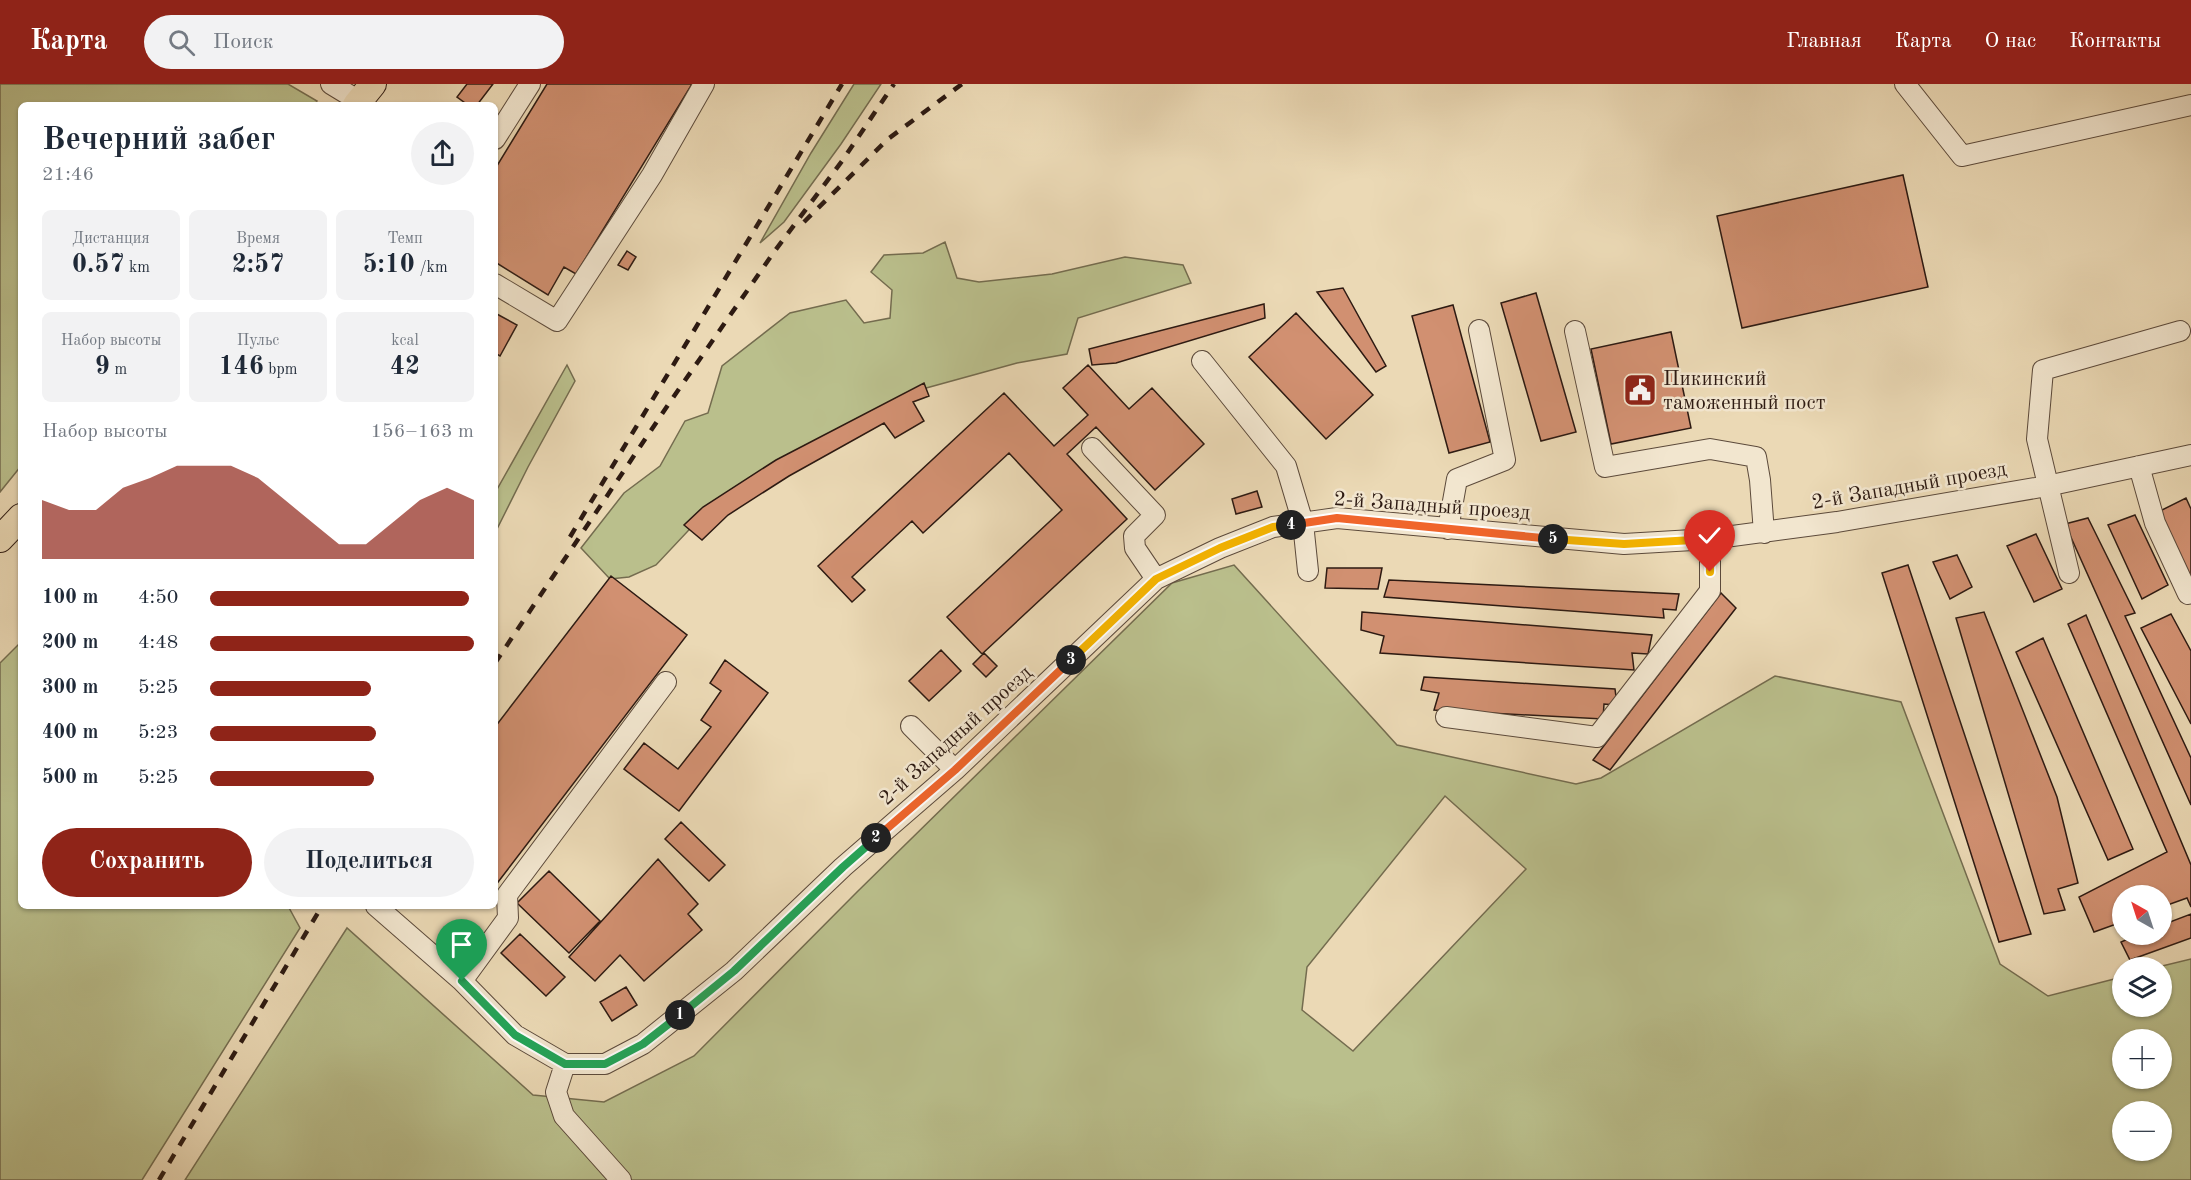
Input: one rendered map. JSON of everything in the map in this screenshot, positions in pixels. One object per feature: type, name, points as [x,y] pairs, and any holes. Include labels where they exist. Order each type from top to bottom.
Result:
[{"type":"main road","points":[[0,539],[18,520]]},
{"type":"street","points":[[331,84],[363,97]]},
{"type":"street","points":[[498,134],[530,84]]},
{"type":"street","points":[[498,286],[557,321],[652,175],[705,84]]},
{"type":"street","points":[[1905,84],[1962,156],[2191,105]]},
{"type":"street","points":[[1448,529],[1457,479],[1505,460],[1479,330]]},
{"type":"street","points":[[1575,331],[1605,467],[1710,449],[1756,458],[1764,533]]},
{"type":"street","points":[[2069,573],[2037,439],[2043,370],[2180,331]]},
{"type":"street","points":[[1202,361],[1286,466],[1303,523],[1308,571]]},
{"type":"street","points":[[1092,448],[1155,515],[1134,536],[1135,548],[1156,579]]},
{"type":"street","name":"2-й Западный проезд","points":[[565,1064],[605,1064],[643,1044],[734,971],[843,867],[955,770],[1156,579],[1220,548],[1273,527],[1337,518],[1624,544],[1710,539],[1764,533],[2047,486],[2191,454]]},
{"type":"street","points":[[2139,466],[2155,523],[2188,594],[2191,593]]},
{"type":"street","points":[[1446,717],[1597,737],[1710,591],[1710,539]]},
{"type":"street","points":[[462,981],[508,918],[507,895],[666,682]]},
{"type":"street","points":[[911,726],[955,770]]},
{"type":"street","points":[[379,909],[462,981],[515,1035],[565,1064],[556,1092],[564,1116],[621,1180]]},
{"type":"green space","points":[[0,84],[288,84],[317,101],[18,102],[18,470],[0,492]]},
{"type":"green space","points":[[854,84],[881,84],[784,222],[760,243],[811,153]]},
{"type":"green space","points":[[945,242],[957,278],[979,282],[1052,274],[1125,257],[1183,265],[1191,283],[1078,318],[1067,354],[1017,363],[919,390],[702,516],[656,565],[629,577],[610,579],[581,548],[624,493],[660,466],[685,421],[708,413],[722,366],[790,313],[846,300],[864,323],[890,318],[892,290],[871,272],[884,255],[923,253]]},
{"type":"green space","points":[[567,365],[575,381],[498,527],[498,488]]},
{"type":"green space","points":[[1234,565],[1397,745],[1576,784],[1601,778],[1775,676],[1901,702],[2000,964],[2048,996],[2112,980],[2112,1017],[2172,1017],[2172,964],[2191,959],[2191,1180],[185,1180],[347,928],[533,1095],[604,1102],[694,1056],[857,892],[1172,583]],"holes":[[[1445,796],[1526,869],[1353,1051],[1302,1010],[1307,967]]]},
{"type":"green space","points":[[18,645],[18,909],[290,909],[300,928],[142,1180],[0,1180],[0,663]]},
{"type":"building","points":[[467,84],[493,84],[479,102],[464,102],[457,97]]},
{"type":"building","points":[[547,84],[692,84],[576,274],[564,267],[548,295],[498,264],[498,164]]},
{"type":"building","points":[[1903,175],[1928,287],[1742,328],[1717,216]]},
{"type":"building","points":[[627,251],[636,257],[628,270],[618,265]]},
{"type":"building","points":[[1343,288],[1386,366],[1376,372],[1317,292]]},
{"type":"building","points":[[1536,293],[1576,432],[1541,441],[1501,303]]},
{"type":"building","points":[[1264,304],[1265,318],[1116,363],[1092,365],[1089,349]]},
{"type":"building","points":[[1453,305],[1490,442],[1449,453],[1412,316]]},
{"type":"building","points":[[1296,313],[1373,395],[1326,439],[1249,357]]},
{"type":"building","points":[[498,315],[517,325],[500,356],[498,355]]},
{"type":"building","points":[[1671,332],[1691,428],[1611,444],[1591,349]]},
{"type":"building","points":[[1088,365],[1129,409],[1152,388],[1204,444],[1155,490],[1096,427],[1067,454],[1127,519],[982,654],[947,617],[1062,510],[1009,453],[923,533],[912,521],[852,577],[865,590],[852,602],[818,566],[1004,393],[1054,446],[1088,415],[1063,388]]},
{"type":"building","points":[[924,383],[929,396],[913,402],[924,421],[895,438],[884,423],[789,476],[728,515],[702,540],[684,525],[703,507],[776,460]]},
{"type":"building","points":[[1257,491],[1262,507],[1236,514],[1232,499]]},
{"type":"building","points":[[2186,498],[2191,509],[2191,578],[2160,511]]},
{"type":"building","points":[[2135,515],[2168,585],[2142,599],[2108,525]]},
{"type":"building","points":[[2088,518],[2135,613],[2125,616],[2191,758],[2191,805],[2065,524]]},
{"type":"building","points":[[2036,534],[2062,589],[2034,602],[2007,546]]},
{"type":"building","points":[[1957,555],[1972,587],[1950,599],[1933,562]]},
{"type":"building","points":[[1908,565],[2031,934],[1999,942],[1882,573]]},
{"type":"building","points":[[1327,568],[1382,568],[1378,589],[1325,588]]},
{"type":"building","points":[[611,576],[687,635],[498,882],[498,723]]},
{"type":"building","points":[[1389,580],[1679,594],[1676,610],[1663,609],[1664,618],[1384,597]]},
{"type":"building","points":[[1721,593],[1736,608],[1610,770],[1593,760]]},
{"type":"building","points":[[1362,612],[1652,635],[1648,654],[1632,653],[1634,670],[1380,653],[1384,636],[1361,630]]},
{"type":"building","points":[[1984,612],[2057,797],[2078,883],[2058,889],[2065,910],[2044,914],[1956,618]]},
{"type":"building","points":[[2171,614],[2191,651],[2191,724],[2141,628]]},
{"type":"building","points":[[2086,615],[2191,865],[2191,907],[2187,898],[2172,903],[2172,885],[2112,885],[2112,926],[2094,932],[2079,897],[2167,852],[2068,624]]},
{"type":"building","points":[[2043,638],[2133,849],[2108,860],[2016,652]]},
{"type":"building","points":[[941,650],[961,671],[929,701],[909,681]]},
{"type":"building","points":[[984,653],[997,666],[986,677],[973,664]]},
{"type":"building","points":[[725,660],[768,693],[679,811],[624,769],[644,743],[678,769],[711,727],[701,720],[721,691],[710,683]]},
{"type":"building","points":[[1424,677],[1615,689],[1617,705],[1604,704],[1603,719],[1434,710],[1439,693],[1421,690]]},
{"type":"building","points":[[681,822],[725,865],[709,881],[665,839]]},
{"type":"building","points":[[658,859],[698,904],[688,914],[702,930],[644,981],[620,955],[595,981],[569,957]]},
{"type":"building","points":[[549,871],[600,921],[569,953],[517,903]]},
{"type":"building","points":[[2191,914],[2191,938],[2172,945],[2172,921]]},
{"type":"building","points":[[520,934],[565,977],[546,996],[501,953]]},
{"type":"building","points":[[2122,945],[2172,945],[2138,957],[2128,957]]},
{"type":"building","points":[[626,987],[637,1005],[612,1021],[600,1002]]},
{"type":"railway","points":[[570,537],[842,84]]},
{"type":"railway","points":[[498,659],[670,402],[774,252],[842,161],[894,84]]},
{"type":"railway","points":[[804,222],[888,139],[962,84]]},
{"type":"railway","points":[[159,1180],[320,909]]},
{"type":"place","name":"Пикинский таможенный пост","points":[[1640,390]]},
{"type":"route","points":[[462,981],[515,1035],[565,1064],[605,1064],[643,1044],[734,971],[843,867],[955,770],[1156,579],[1220,548],[1273,527],[1337,518],[1624,544],[1710,539],[1710,572]]}]
